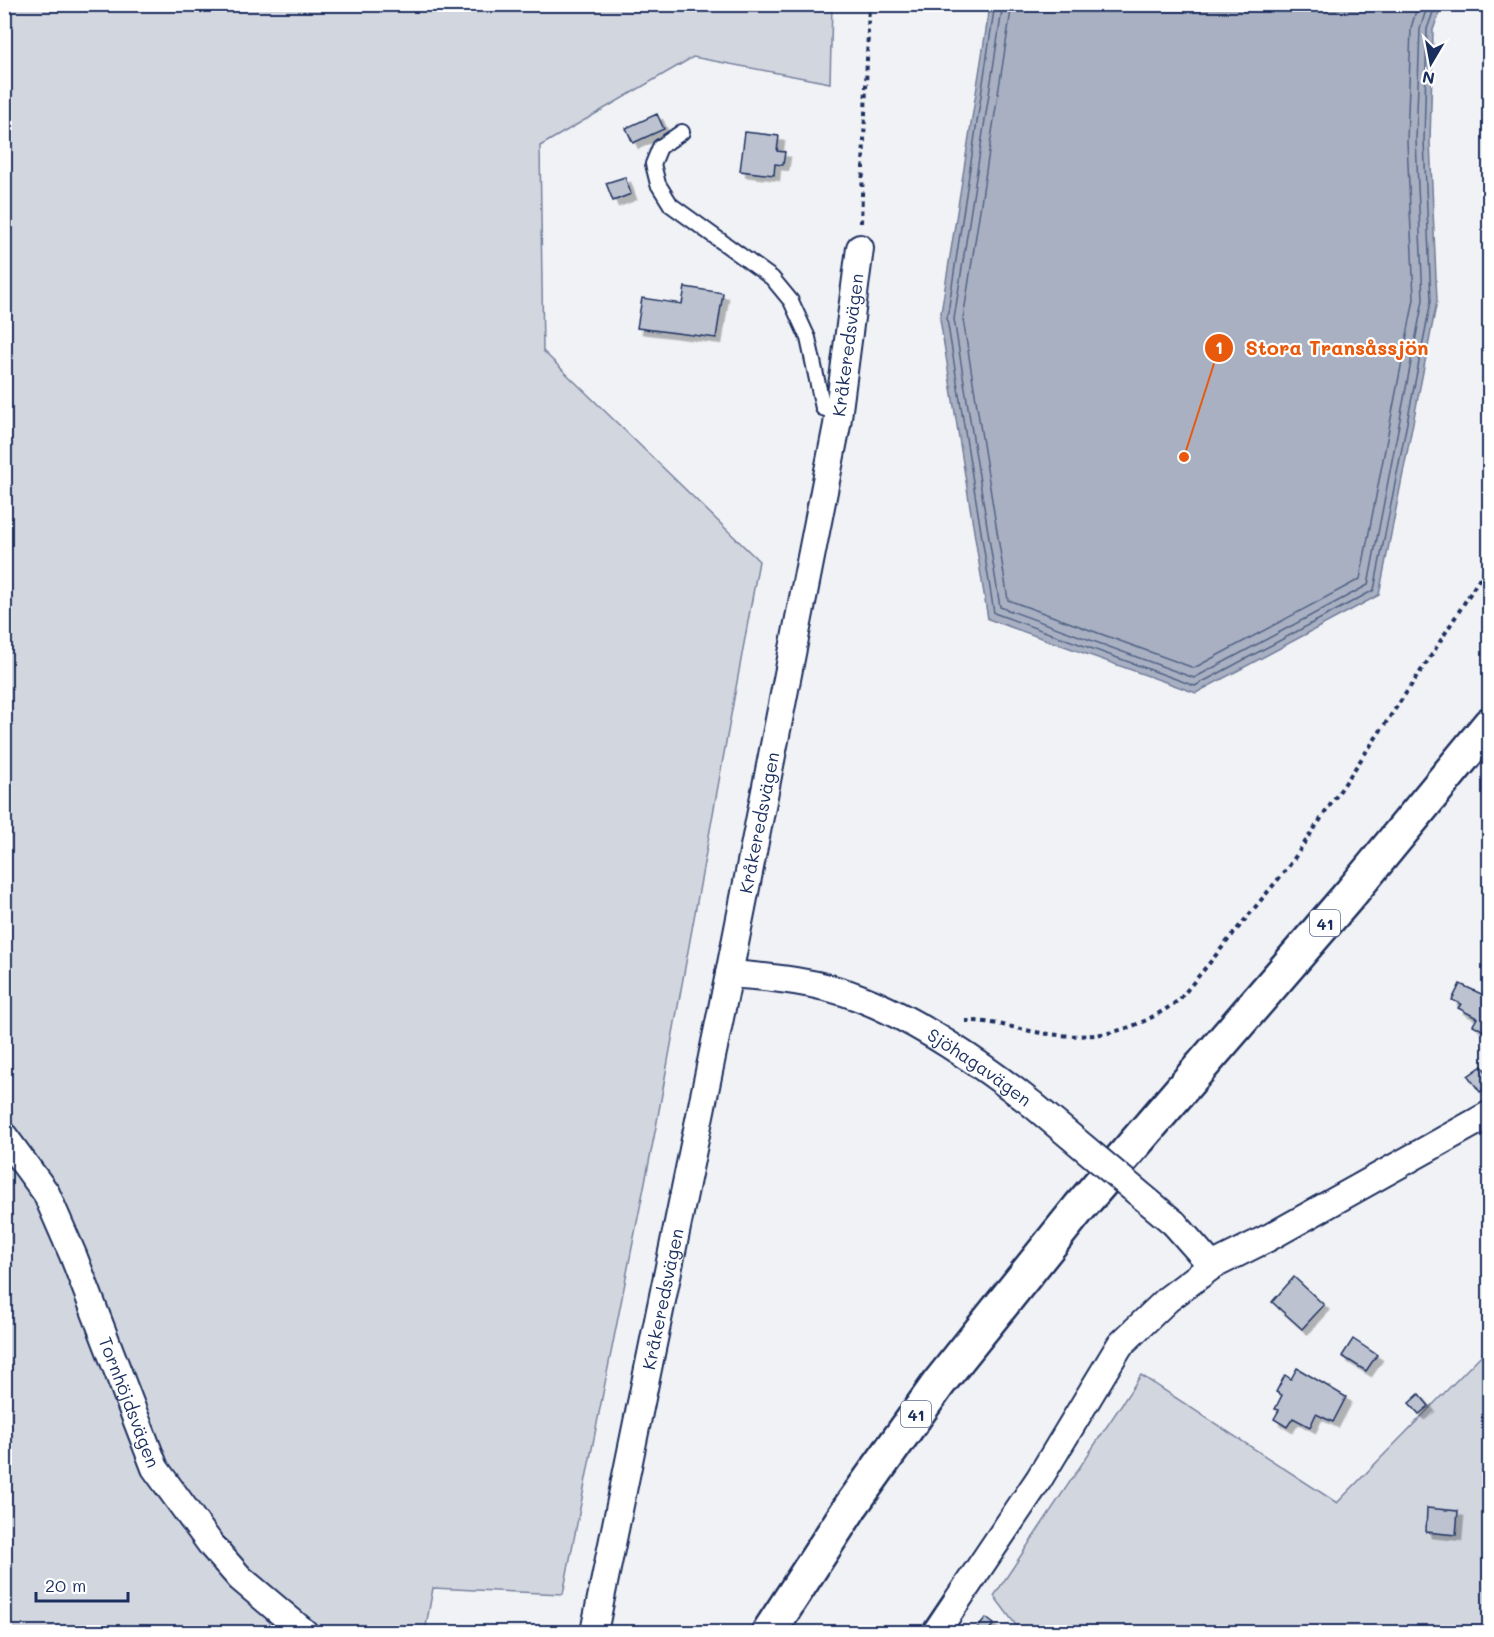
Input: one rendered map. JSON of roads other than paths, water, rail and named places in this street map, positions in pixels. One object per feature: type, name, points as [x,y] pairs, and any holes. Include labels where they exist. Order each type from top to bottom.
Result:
[{"type":"main road","name":"41","points":[[769,1632],[851,1506],[939,1383],[1079,1208],[1343,901],[1490,724]]},
{"type":"street","name":"Kråkeredsvägen","points":[[594,1632],[729,974],[838,413],[860,248]]},
{"type":"street","name":"Sjöhagavägen","points":[[729,974],[777,978],[859,997],[938,1040],[1000,1079],[1032,1104],[1174,1223],[1212,1266]]},
{"type":"street","points":[[936,1632],[1039,1479],[1120,1345],[1168,1299],[1212,1266],[1270,1237],[1490,1114]]},
{"type":"street","name":"Tornhöjdsvägen","points":[[4,1136],[46,1193],[73,1255],[155,1468],[212,1546],[240,1578],[304,1632]]},
{"type":"lane","points":[[682,132],[660,147],[653,164],[658,184],[671,206],[772,278],[792,301],[808,338],[823,408],[838,413]]},
{"type":"water","points":[[990,5],[1442,5],[1433,30],[1430,141],[1437,301],[1379,595],[1196,693],[988,619],[940,319]]},
{"type":"place","name":"Stora Transåssjön","points":[[1184,457]]}]
